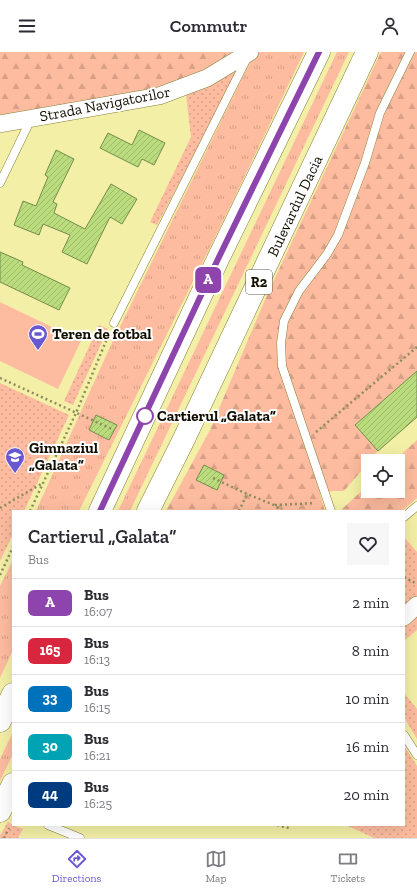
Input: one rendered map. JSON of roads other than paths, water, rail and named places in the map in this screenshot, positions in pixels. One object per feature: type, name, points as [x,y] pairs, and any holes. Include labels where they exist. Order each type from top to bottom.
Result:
[{"type":"main road","points":[[100,510],[218,259],[319,52]]},
{"type":"main road","name":"Bulevardul Dacia","points":[[148,510],[183,441],[367,52]]},
{"type":"main road","points":[[0,721],[12,696]]},
{"type":"main road","points":[[3,809],[12,786]]},
{"type":"street","name":"Strada Navigatorilor","points":[[0,124],[159,96],[207,78],[250,53]]},
{"type":"street","points":[[405,616],[417,606]]},
{"type":"lane","points":[[329,507],[282,366],[281,343],[284,321],[299,291],[327,254],[338,234],[365,163],[380,113],[410,52]]},
{"type":"lane","points":[[114,323],[250,53]]},
{"type":"lane","points":[[0,184],[31,119]]},
{"type":"lane","points":[[405,516],[417,506]]},
{"type":"lane","points":[[405,737],[417,755]]},
{"type":"lane","points":[[50,826],[80,838]]},
{"type":"place","name":"Teren de fotbal","points":[[38,351]]},
{"type":"place","name":"Cartierul „Galata“","points":[[145,416]]},
{"type":"place","name":"Gimnaziul „Galata“","points":[[15,474]]}]
